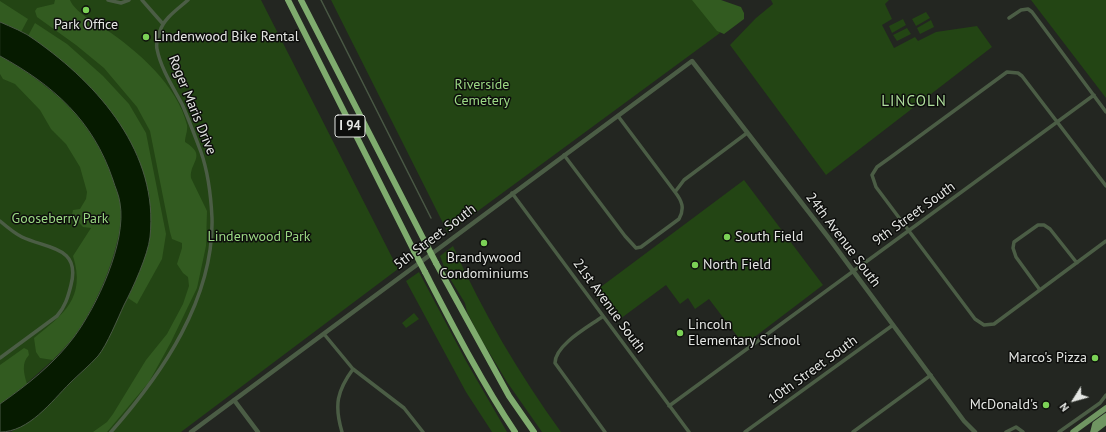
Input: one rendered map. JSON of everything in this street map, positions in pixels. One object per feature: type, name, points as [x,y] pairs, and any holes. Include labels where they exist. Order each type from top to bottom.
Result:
[{"type":"highway","name":"I 94","points":[[288,0],[468,355],[498,407],[515,432]]},
{"type":"highway","name":"I 94","points":[[301,0],[436,263],[506,390],[534,432]]},
{"type":"main road","points":[[1073,432],[1106,408]]},
{"type":"main road","points":[[1093,432],[1095,424],[1106,416]]},
{"type":"main road","points":[[1093,432],[1106,422]]},
{"type":"street","points":[[108,0],[121,3],[129,0]]},
{"type":"street","points":[[142,0],[163,24],[188,0]]},
{"type":"street","points":[[1009,18],[1021,10],[1028,9],[1032,12],[1106,112]]},
{"type":"street","name":"Roger Maris Drive","points":[[111,432],[156,377],[185,325],[203,281],[210,246],[212,218],[202,154],[163,66],[157,48],[159,35],[163,24]]},
{"type":"street","name":"5th Street South","points":[[191,432],[692,61]]},
{"type":"street","name":"24th Avenue South","points":[[692,61],[854,272],[964,421],[975,432]]},
{"type":"street","points":[[1106,186],[1022,76],[1012,72],[1006,72],[891,156],[874,170],[872,175],[872,180],[909,231],[975,318],[984,325],[994,324],[1106,241]]},
{"type":"street","name":"9th Street South","points":[[669,406],[1094,96]]},
{"type":"street","points":[[564,155],[635,247],[641,247],[679,219],[683,213],[683,206],[675,192],[618,116]]},
{"type":"street","points":[[675,192],[684,180],[746,133]]},
{"type":"street","name":"21st Avenue South","points":[[512,193],[602,317],[689,432]]},
{"type":"street","points":[[0,221],[22,237],[60,250],[71,263],[73,271],[68,297],[57,316],[0,358]]},
{"type":"street","points":[[1040,290],[1016,257],[1012,248],[1014,242],[1038,225],[1044,225],[1050,229],[1077,262]]},
{"type":"street","points":[[602,317],[561,348],[555,356],[555,363],[606,432]]},
{"type":"street","name":"10th Street South","points":[[745,432],[892,325]]},
{"type":"street","points":[[324,334],[353,369],[404,408],[423,432]]},
{"type":"street","points":[[342,432],[338,418],[339,394],[342,384],[353,369]]},
{"type":"street","points":[[853,432],[930,375]]},
{"type":"street","points":[[1059,432],[1100,402],[1106,395]]},
{"type":"street","points":[[234,400],[258,432]]},
{"type":"street","points":[[1006,432],[1016,427],[1023,432]]},
{"type":"green space","name":"Lindenwood Park","points":[[0,0],[261,0],[398,269],[181,432],[11,432],[37,416],[99,355],[135,283],[34,39],[0,22]]},
{"type":"green space","points":[[55,0],[70,0],[80,12],[130,47],[143,58],[166,83],[175,96],[187,125],[185,142],[192,147],[196,155],[191,172],[191,178],[207,211],[206,246],[197,288],[171,342],[149,382],[107,432],[93,432],[107,422],[146,360],[167,334],[183,304],[189,286],[188,277],[183,273],[177,264],[182,243],[172,239],[170,232],[150,131],[137,107],[104,68],[76,45],[37,17],[35,11],[37,8],[54,4]]},
{"type":"green space","name":"Riverside Cemetery","points":[[331,0],[700,0],[720,33],[448,233]]},
{"type":"green space","points":[[692,0],[721,0],[741,7],[744,13],[744,19],[724,34],[717,31]]},
{"type":"green space","points":[[771,0],[889,0],[885,4],[892,19],[882,25],[894,48],[915,37],[918,41],[936,32],[977,26],[992,47],[826,175],[730,45],[756,18],[773,4]]},
{"type":"green space","points":[[1031,0],[1106,0],[1106,98]]},
{"type":"green space","points":[[0,1],[28,19],[21,32],[0,22]]},
{"type":"green space","points":[[926,12],[930,18],[916,26],[912,19]]},
{"type":"green space","points":[[903,19],[906,25],[892,33],[889,26]]},
{"type":"green space","points":[[931,20],[934,27],[920,34],[917,28]]},
{"type":"green space","points":[[35,23],[67,44],[103,76],[129,104],[146,133],[166,234],[162,259],[137,304],[128,298],[135,283],[150,238],[150,197],[137,154],[28,36]]},
{"type":"green space","points":[[907,28],[911,34],[897,41],[893,35]]},
{"type":"green space","name":"Gooseberry Park","points":[[0,56],[120,203],[53,360],[17,392],[0,404]]},
{"type":"green space","points":[[0,56],[37,80],[69,107],[94,140],[105,159],[120,203],[121,218],[114,255],[100,292],[82,325],[73,338],[53,360],[40,358],[36,352],[34,338],[63,313],[70,304],[74,294],[77,283],[73,256],[91,228],[83,227],[72,215],[73,210],[80,209],[86,199],[87,192],[80,167],[66,144],[51,129],[40,110],[15,84],[3,79],[0,74]]},
{"type":"green space","points":[[744,180],[823,285],[744,345],[709,299],[695,309],[688,298],[680,304],[666,285],[616,322],[594,292]]},
{"type":"green space","points":[[453,246],[476,294],[502,342],[530,388],[561,432],[542,432],[507,382],[481,339],[467,312],[465,303],[446,272],[440,256]]},
{"type":"green space","points":[[419,272],[466,361],[507,432],[492,432],[466,392],[406,281]]},
{"type":"green space","points":[[414,313],[419,319],[406,328],[402,323]]},
{"type":"green space","points":[[24,348],[28,350],[29,355],[26,358],[24,365],[24,373],[27,384],[0,404],[0,365]]},
{"type":"shaded area","points":[[0,22],[27,35],[59,58],[102,100],[120,124],[134,150],[145,177],[150,206],[150,237],[140,271],[132,290],[109,338],[95,360],[30,422],[11,431],[0,432],[0,404],[30,382],[49,365],[66,347],[83,324],[101,291],[115,254],[121,219],[118,194],[105,159],[94,139],[69,106],[54,92],[19,67],[0,56]]},
{"type":"waterway","points":[[321,0],[431,218]]},
{"type":"place","name":"Park Office","points":[[86,10]]},
{"type":"place","name":"Lindenwood Bike Rental","points":[[146,37]]},
{"type":"place","name":"South Field","points":[[727,237]]},
{"type":"place","name":"Brandywood Condominiums","points":[[484,243]]},
{"type":"place","name":"North Field","points":[[695,265]]},
{"type":"place","name":"Lincoln Elementary School","points":[[680,333]]},
{"type":"place","name":"Marco's Pizza","points":[[1095,358]]},
{"type":"place","name":"McDonald's","points":[[1046,405]]},
{"type":"district","name":"LINCOLN","points":[[914,102]]}]
